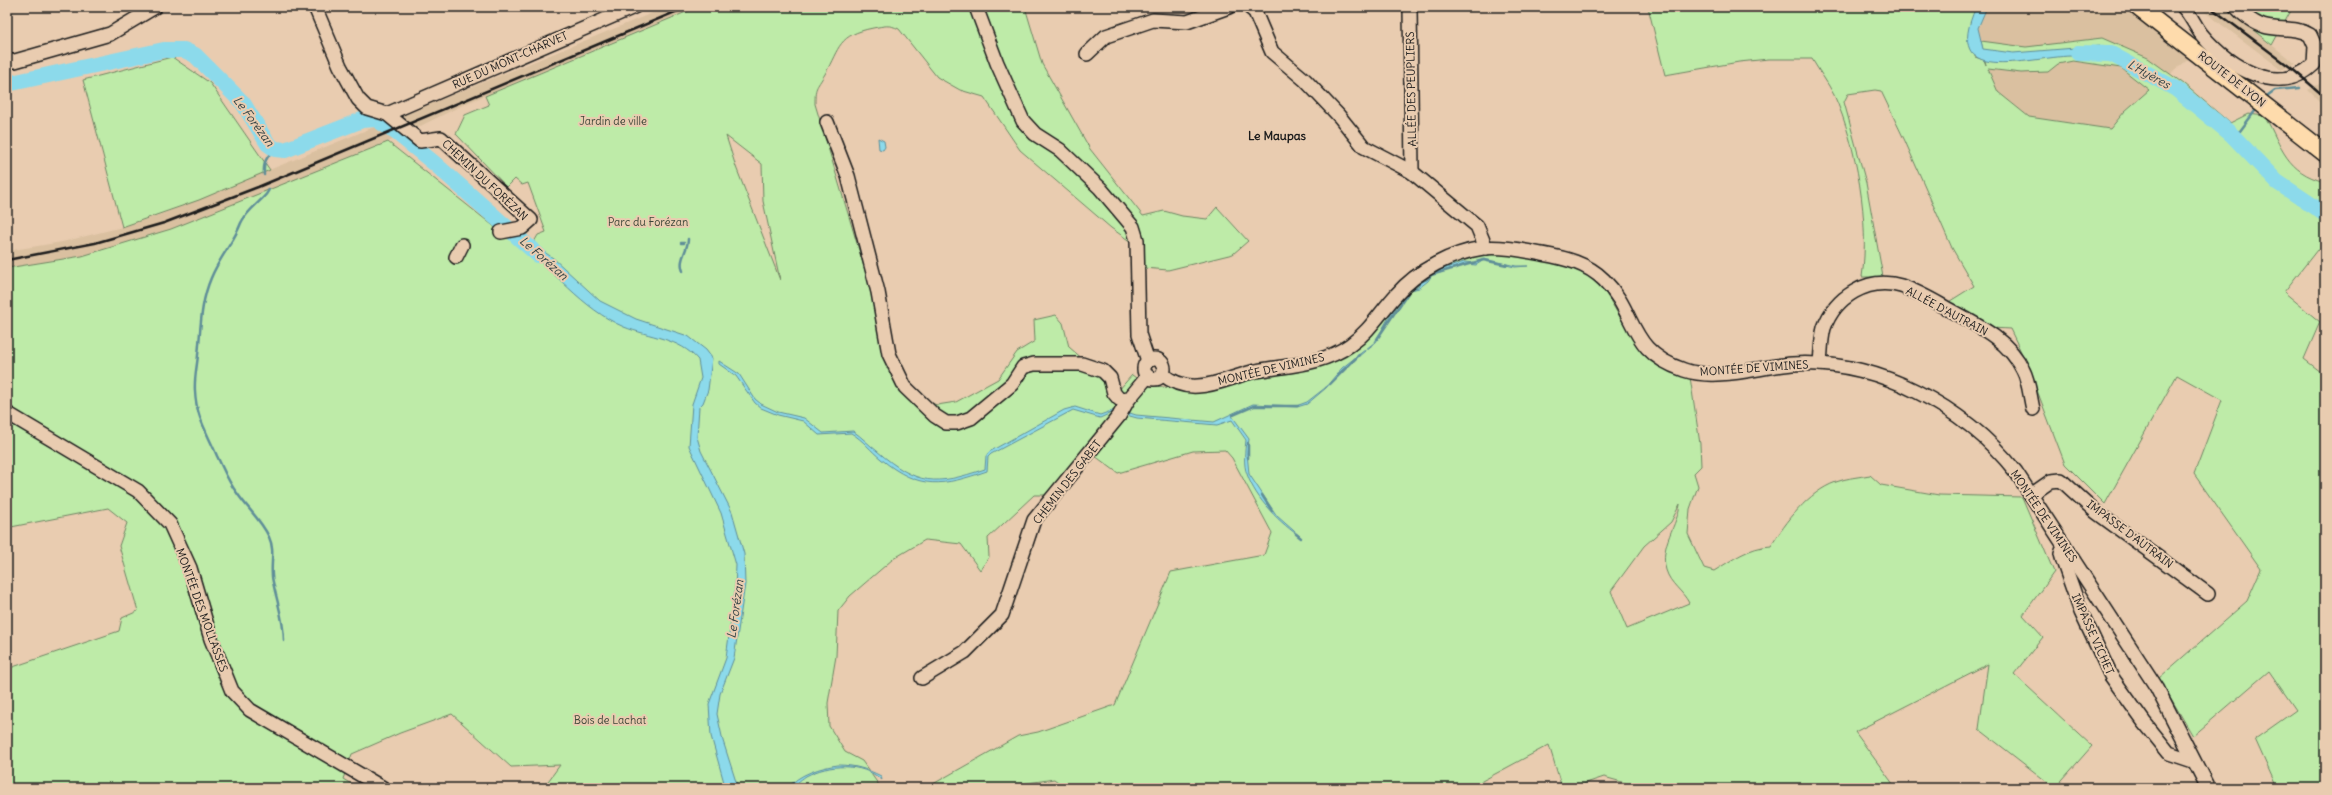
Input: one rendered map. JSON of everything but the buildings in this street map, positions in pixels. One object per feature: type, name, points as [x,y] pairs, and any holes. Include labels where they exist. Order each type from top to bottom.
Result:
[{"type":"main road","name":"ROUTE DE LYON","points":[[2148,10],[2325,153]]},
{"type":"street","points":[[7,61],[15,61],[110,34],[155,7]]},
{"type":"street","name":"CHEMIN DU FORÉZAN","points":[[315,7],[340,66],[358,99],[367,108],[387,114],[420,141],[441,138],[531,220],[522,228],[501,232]]},
{"type":"street","name":"RUE DU MONT-CHARVET","points":[[387,114],[634,7]]},
{"type":"street","points":[[976,7],[997,63],[1023,121],[1035,134],[1060,150],[1100,188],[1133,227],[1137,240],[1136,275],[1139,334],[1148,361],[1144,369],[1148,376],[1156,378],[1162,374],[1164,367],[1160,361],[1155,359],[1148,361]]},
{"type":"street","points":[[1087,54],[1106,36],[1153,20],[1187,22],[1229,7]]},
{"type":"street","points":[[1249,7],[1255,12],[1272,52],[1305,80],[1339,116],[1364,147],[1412,172],[1477,226],[1486,248]]},
{"type":"street","name":"ALLÉE DES PEUPLIERS","points":[[1410,7],[1412,172]]},
{"type":"street","points":[[2183,7],[2208,41],[2231,61],[2252,75],[2264,78],[2290,77],[2319,67],[2315,46],[2310,35],[2294,29],[2266,27],[2242,14],[2236,7]]},
{"type":"street","points":[[827,122],[848,176],[878,292],[889,354],[905,387],[935,416],[946,423],[957,423],[971,418],[1012,384],[1023,368],[1034,364],[1082,364],[1102,370],[1110,378],[1114,392],[1124,408]]},
{"type":"street","points":[[456,257],[462,245]]},
{"type":"street","name":"MONTÉE DE VIMINES","points":[[1162,374],[1179,385],[1200,386],[1256,371],[1296,366],[1324,358],[1348,347],[1358,339],[1402,288],[1427,269],[1459,254],[1486,248],[1520,250],[1567,258],[1583,265],[1606,282],[1633,330],[1648,348],[1665,362],[1684,370],[1714,373],[1794,364],[1820,364],[1866,373],[1896,383],[1947,409],[1991,443],[2016,472],[2157,688],[2208,788]]},
{"type":"street","name":"ALLÉE D'AUTRAIN","points":[[1820,364],[1824,329],[1834,308],[1852,293],[1872,283],[1899,286],[1924,296],[1988,331],[2008,348],[2024,370],[2033,408]]},
{"type":"street","name":"CHEMIN DES GABET","points":[[922,678],[965,652],[1002,615],[1034,520],[1148,376]]},
{"type":"street","name":"MONTÉE DES MOLLASSES","points":[[7,413],[138,491],[170,524],[190,568],[211,639],[232,691],[250,710],[383,788]]},
{"type":"street","name":"IMPASSE D'AUTRAIN","points":[[2031,495],[2051,481],[2061,480],[2096,512],[2208,594]]},
{"type":"street","name":"IMPASSE VICHET","points":[[2064,545],[2061,554],[2062,561],[2081,612],[2111,676],[2169,753],[2193,761]]},
{"type":"shaded area","points":[[667,7],[698,7],[467,103],[388,142],[171,229],[82,256],[7,268],[7,251],[62,242],[122,227],[162,214]]},
{"type":"shaded area","points":[[1987,7],[2122,7],[2190,58],[2125,111],[2110,129],[2029,117],[1998,92],[1988,68],[1978,28]]},
{"type":"shaded area","points":[[2198,7],[2224,7],[2296,64],[2281,69]]},
{"type":"shaded area","points":[[2319,84],[2325,88],[2325,107],[2308,90]]},
{"type":"green space","points":[[698,7],[1025,7],[1042,64],[1090,149],[1143,216],[1164,211],[1182,216],[1207,219],[1217,207],[1248,241],[1233,254],[1168,270],[1144,268],[1144,251],[1111,228],[1020,150],[984,97],[960,90],[937,77],[899,29],[892,26],[883,26],[853,34],[846,39],[838,49],[818,85],[815,94],[815,104],[902,393],[937,405],[956,402],[998,379],[1017,352],[1035,341],[1034,320],[1056,315],[1063,323],[1069,347],[1099,373],[1111,399],[1132,375],[1146,385],[1198,391],[1347,352],[1428,269],[1493,250],[1529,251],[1595,275],[1636,344],[1690,377],[1700,444],[1701,466],[1694,473],[1698,486],[1690,509],[1688,534],[1704,568],[1714,571],[1748,551],[1771,546],[1791,518],[1807,500],[1826,487],[1844,480],[1870,475],[1881,485],[1939,495],[2022,497],[2054,572],[2023,615],[2043,637],[2014,674],[2092,746],[2055,788],[1979,729],[1988,664],[1855,732],[1896,788],[1860,788],[1856,782],[1856,788],[1643,788],[1604,777],[1571,788],[1562,788],[1549,745],[1469,788],[1066,788],[1054,779],[996,788],[926,788],[1018,736],[1038,732],[1115,705],[1171,572],[1264,555],[1272,533],[1232,458],[1225,450],[1193,451],[1118,473],[1095,456],[1086,453],[1046,495],[1034,495],[988,538],[989,557],[980,570],[961,544],[925,540],[893,559],[850,596],[838,611],[836,656],[828,703],[829,726],[845,752],[862,761],[881,788],[543,788],[560,765],[511,767],[452,714],[400,733],[352,754],[343,779],[358,788],[7,788],[7,669],[119,631],[122,618],[138,611],[119,546],[127,523],[108,508],[11,527],[7,537],[7,268],[82,256],[171,229],[388,142],[511,240],[527,237],[534,242],[538,235],[546,232],[528,183],[522,185],[515,179],[504,190],[500,186],[503,183],[456,134],[465,115],[489,105],[485,96]],"holes":[[[726,136],[762,164],[763,201],[780,280],[736,167]],[[1680,504],[1679,512],[1667,544],[1665,561],[1666,570],[1670,579],[1689,603],[1627,629],[1611,591],[1644,546],[1671,522]]]},
{"type":"green space","points":[[1648,7],[1976,7],[1975,57],[1984,60],[1986,65],[1981,41],[2026,47],[2102,38],[2148,58],[2184,84],[2230,123],[2248,114],[2265,116],[2281,148],[2293,165],[2312,178],[2325,182],[2325,252],[2317,250],[2284,292],[2320,322],[2304,359],[2325,375],[2325,788],[2277,788],[2255,739],[2296,710],[2269,671],[2193,736],[2159,678],[2247,601],[2261,569],[2194,474],[2222,400],[2177,375],[2105,504],[2065,464],[2027,364],[2010,329],[1991,328],[1947,303],[1974,286],[1952,248],[1905,141],[1881,91],[1875,90],[1848,94],[1844,102],[1866,183],[1883,277],[1862,277],[1864,256],[1863,209],[1855,161],[1842,115],[1834,95],[1812,59],[1769,59],[1739,62],[1665,75]],"holes":[[[2073,61],[2121,68],[2149,90],[2125,111],[2110,129],[2029,117],[1998,92],[1988,69],[2021,73],[2048,72],[2058,64]]]},
{"type":"green space","points":[[2224,7],[2293,7],[2272,45]]},
{"type":"green space","points":[[172,57],[210,83],[270,170],[199,200],[122,227],[83,80]]},
{"type":"water","points":[[1976,7],[1987,7],[1978,28],[1983,49],[2013,53],[2100,46],[2099,59],[2071,56],[2013,62],[1994,62],[1979,58],[1970,49],[1968,32]]},
{"type":"water","points":[[878,138],[884,141],[885,147],[883,150],[879,149]]},
{"type":"water","points":[[524,238],[553,258],[600,301],[636,319],[688,336],[706,350],[712,358],[708,390],[703,403],[699,407],[697,437],[701,451],[732,512],[744,554],[745,584],[734,658],[720,694],[717,714],[723,741],[738,788],[726,788],[711,736],[709,704],[726,658],[735,591],[736,565],[721,513],[689,446],[692,404],[701,378],[698,360],[682,347],[664,339],[624,327],[595,310],[568,288],[532,253],[519,243]]},
{"type":"water","points":[[1484,259],[1516,266],[1528,266],[1515,267],[1484,260],[1476,265],[1465,264],[1432,275],[1428,281],[1419,288],[1411,290],[1398,304],[1376,342],[1342,370],[1326,388],[1307,404],[1297,407],[1255,405],[1232,416],[1249,439],[1247,453],[1249,474],[1277,516],[1302,538],[1277,518],[1256,493],[1251,484],[1245,466],[1246,440],[1232,420],[1217,425],[1137,418],[1119,413],[1111,413],[1100,418],[1073,410],[991,454],[988,457],[987,471],[957,480],[932,483],[920,481],[895,469],[851,433],[819,435],[803,421],[778,415],[761,408],[755,403],[736,376],[719,364],[719,361],[739,374],[755,399],[761,404],[778,412],[804,418],[823,433],[853,431],[891,463],[904,471],[916,477],[928,480],[940,480],[968,475],[985,469],[986,456],[989,452],[1064,410],[1075,407],[1100,415],[1114,410],[1121,410],[1136,415],[1214,422],[1253,404],[1296,406],[1307,402],[1325,388],[1342,368],[1375,342],[1397,303],[1410,289],[1418,287],[1421,282],[1427,280],[1434,272],[1464,262],[1476,263]]},
{"type":"water","points":[[838,765],[865,769],[881,776],[882,780],[874,774],[864,770],[835,767],[806,776],[788,788],[792,783],[804,775],[818,769]]},
{"type":"waterway","name":"Le Forézan","points":[[7,84],[164,50],[184,50],[195,55],[243,103],[268,144],[275,149],[285,150],[362,120],[376,119],[397,133],[434,163],[538,255]]},
{"type":"waterway","name":"L'Hyères","points":[[2078,53],[2111,54],[2176,89],[2231,134],[2277,182],[2325,214]]},
{"type":"waterway","points":[[2264,98],[2275,90],[2300,88]]},
{"type":"waterway","points":[[2231,134],[2240,131],[2258,107]]},
{"type":"waterway","points":[[264,175],[266,160],[275,149]]},
{"type":"waterway","points":[[269,189],[268,192],[244,218],[218,264],[207,288],[203,307],[195,386],[197,409],[226,475],[234,489],[262,525],[269,537],[272,548],[272,576],[282,618],[284,641]]},
{"type":"waterway","points":[[683,271],[682,259],[687,247],[688,239]]},
{"type":"waterway","points":[[1411,289],[1431,275],[1483,260],[1507,265]]},
{"type":"waterway","points":[[1377,339],[1408,293]]},
{"type":"waterway","points":[[1330,384],[1359,355]]},
{"type":"waterway","points":[[1233,415],[1254,406],[1298,406]]},
{"type":"waterway","points":[[1248,443],[1248,458]]},
{"type":"waterway","points":[[1262,495],[1272,511]]},
{"type":"waterway","points":[[1296,534],[1301,538]]},
{"type":"railway","points":[[7,260],[95,243],[164,223],[258,187],[687,7]]},
{"type":"railway","points":[[2210,7],[2290,67],[2325,97]]},
{"type":"district","name":"Le Maupas","points":[[1277,135]]},
{"type":"park label","name":"Jardin de ville","points":[[613,121]]},
{"type":"park label","name":"Parc du Forézan","points":[[648,222]]},
{"type":"park label","name":"Bois de Lachat","points":[[610,720]]}]
